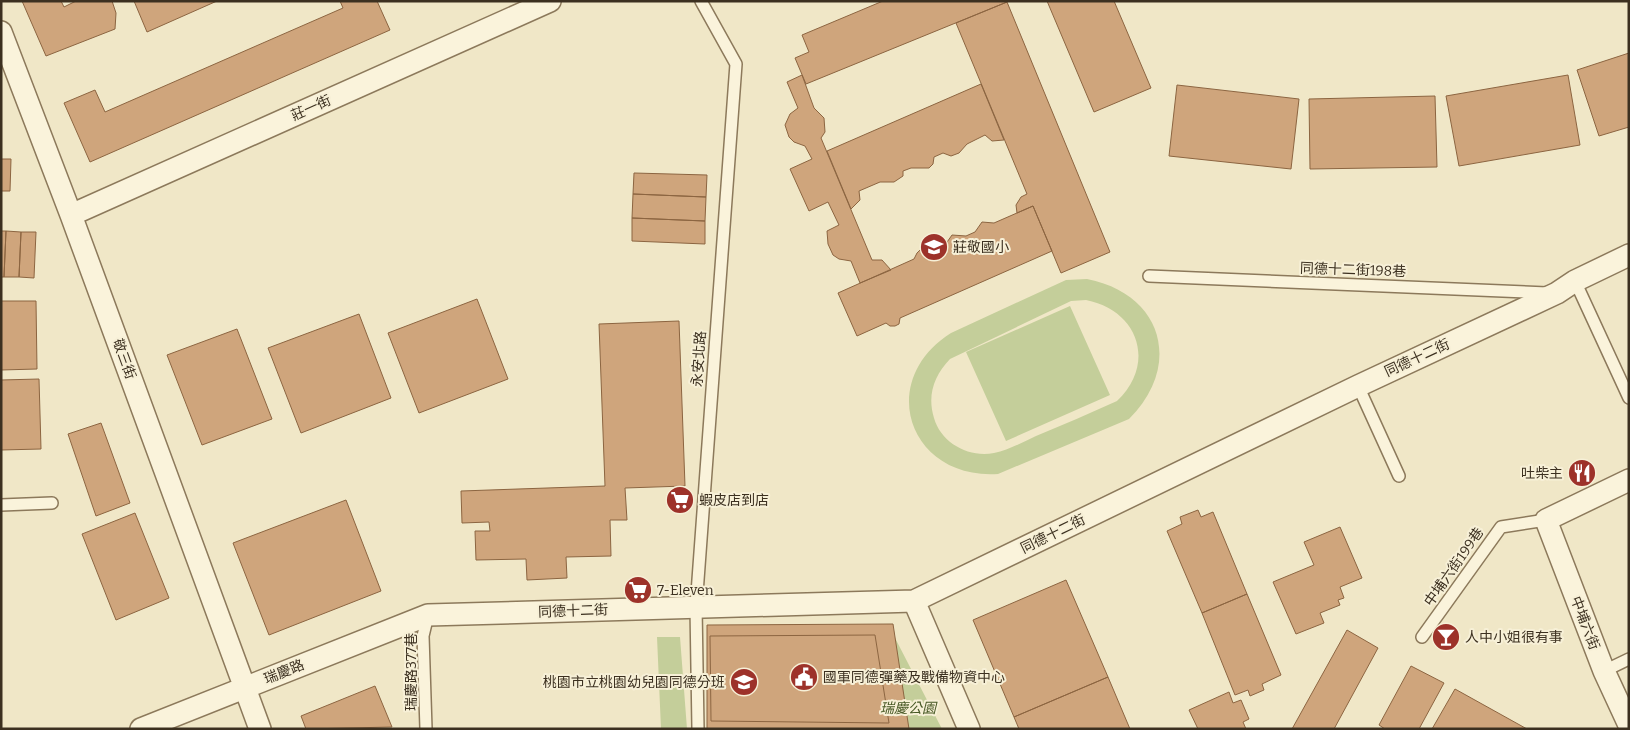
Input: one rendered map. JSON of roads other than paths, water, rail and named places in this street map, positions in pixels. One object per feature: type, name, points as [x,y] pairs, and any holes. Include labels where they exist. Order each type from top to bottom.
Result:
[{"type":"street","name":"莊一街","points":[[71,215],[550,1]]},
{"type":"street","name":"敬三街","points":[[1,32],[71,215],[260,729]]},
{"type":"street","name":"同德十二街","points":[[428,615],[914,601],[1358,386],[1556,293],[1575,281],[1629,255]]},
{"type":"street","points":[[1546,520],[1629,480]]},
{"type":"street","name":"中埔六街","points":[[1546,520],[1604,671],[1629,725]]},
{"type":"street","points":[[914,601],[969,729]]},
{"type":"street","name":"瑞慶路","points":[[141,729],[428,615]]},
{"type":"lane","name":"永安北路","points":[[698,729],[696,607],[736,64],[701,1]]},
{"type":"lane","name":"同德十二街198巷","points":[[1149,276],[1556,293]]},
{"type":"lane","points":[[1575,281],[1629,398]]},
{"type":"lane","points":[[1358,386],[1399,476]]},
{"type":"lane","points":[[1,505],[52,503]]},
{"type":"lane","name":"中埔六街199巷","points":[[1422,637],[1501,527],[1546,520]]},
{"type":"lane","name":"瑞慶路377巷","points":[[426,729],[423,636],[428,615]]},
{"type":"lane","points":[[1604,671],[1629,660]]},
{"type":"place","name":"莊敬國小","points":[[934,247]]},
{"type":"place","name":"吐柴主","points":[[1582,473]]},
{"type":"place","name":"蝦皮店到店","points":[[680,500]]},
{"type":"place","name":"7-Eleven","points":[[638,590]]},
{"type":"place","name":"人中小姐很有事","points":[[1446,637]]},
{"type":"place","name":"國軍同德彈藥及戰備物資中心","points":[[804,677]]},
{"type":"place","name":"桃園市立桃園幼兒園同德分班","points":[[744,682]]},
{"type":"park label","name":"瑞慶公園","points":[[908,708]]}]
